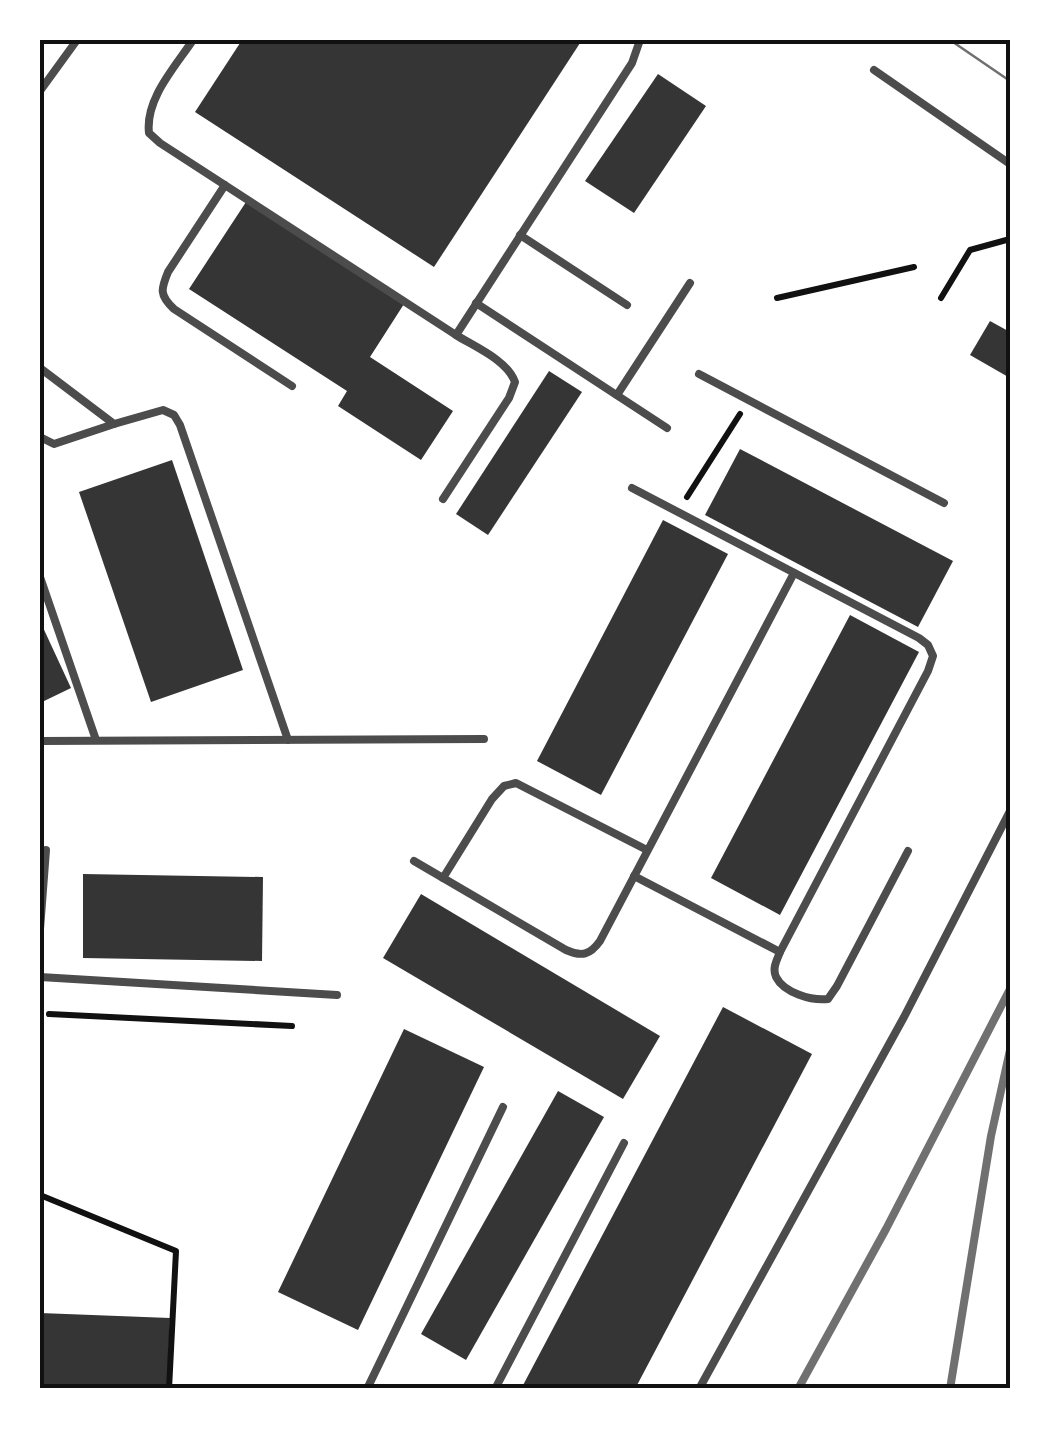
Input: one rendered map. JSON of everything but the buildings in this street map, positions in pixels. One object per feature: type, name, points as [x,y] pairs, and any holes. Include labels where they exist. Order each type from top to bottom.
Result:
[{"type":"lane","points":[[40,91],[76,40]]},
{"type":"lane","points":[[193,40],[154,101],[148,119],[149,132],[512,373],[515,382],[508,398],[443,499]]},
{"type":"lane","points":[[456,334],[632,63],[640,40]]},
{"type":"lane","points":[[874,70],[1010,164]]},
{"type":"lane","points":[[225,185],[168,272],[162,287],[164,300],[292,386]]},
{"type":"lane","points":[[520,235],[627,305]]},
{"type":"lane","points":[[617,395],[690,284]]},
{"type":"lane","points":[[476,304],[668,428]]},
{"type":"lane","points":[[40,368],[114,424]]},
{"type":"lane","points":[[699,374],[944,504]]},
{"type":"lane","points":[[40,437],[54,444],[66,442],[163,410],[174,414],[288,740]]},
{"type":"lane","points":[[632,488],[918,638],[928,645],[933,656],[780,952],[774,967],[776,978],[804,996],[828,998],[838,986],[908,850]]},
{"type":"lane","points":[[414,861],[578,956],[592,952],[794,572]]},
{"type":"lane","points":[[40,577],[96,740]]},
{"type":"lane","points":[[40,741],[484,738]]},
{"type":"lane","points":[[443,878],[492,799],[504,786],[516,783],[648,850]]},
{"type":"lane","points":[[700,1389],[904,1018],[1010,811]]},
{"type":"lane","points":[[40,929],[46,850]]},
{"type":"lane","points":[[634,876],[780,952]]},
{"type":"lane","points":[[40,977],[337,995]]},
{"type":"lane","points":[[367,1389],[503,1106]]},
{"type":"lane","points":[[496,1389],[624,1143]]},
{"type":"path","points":[[941,298],[970,250],[1010,239]]},
{"type":"path","points":[[777,298],[914,267]]},
{"type":"path","points":[[678,512],[748,400]]},
{"type":"path","points":[[49,1014],[292,1026]]},
{"type":"path","points":[[40,1194],[176,1251],[170,1389]]},
{"type":"tram line","points":[[950,40],[1010,81]]},
{"type":"railway","points":[[798,1389],[1010,989]]},
{"type":"railway","points":[[950,1389],[991,1136],[1010,1050]]}]
